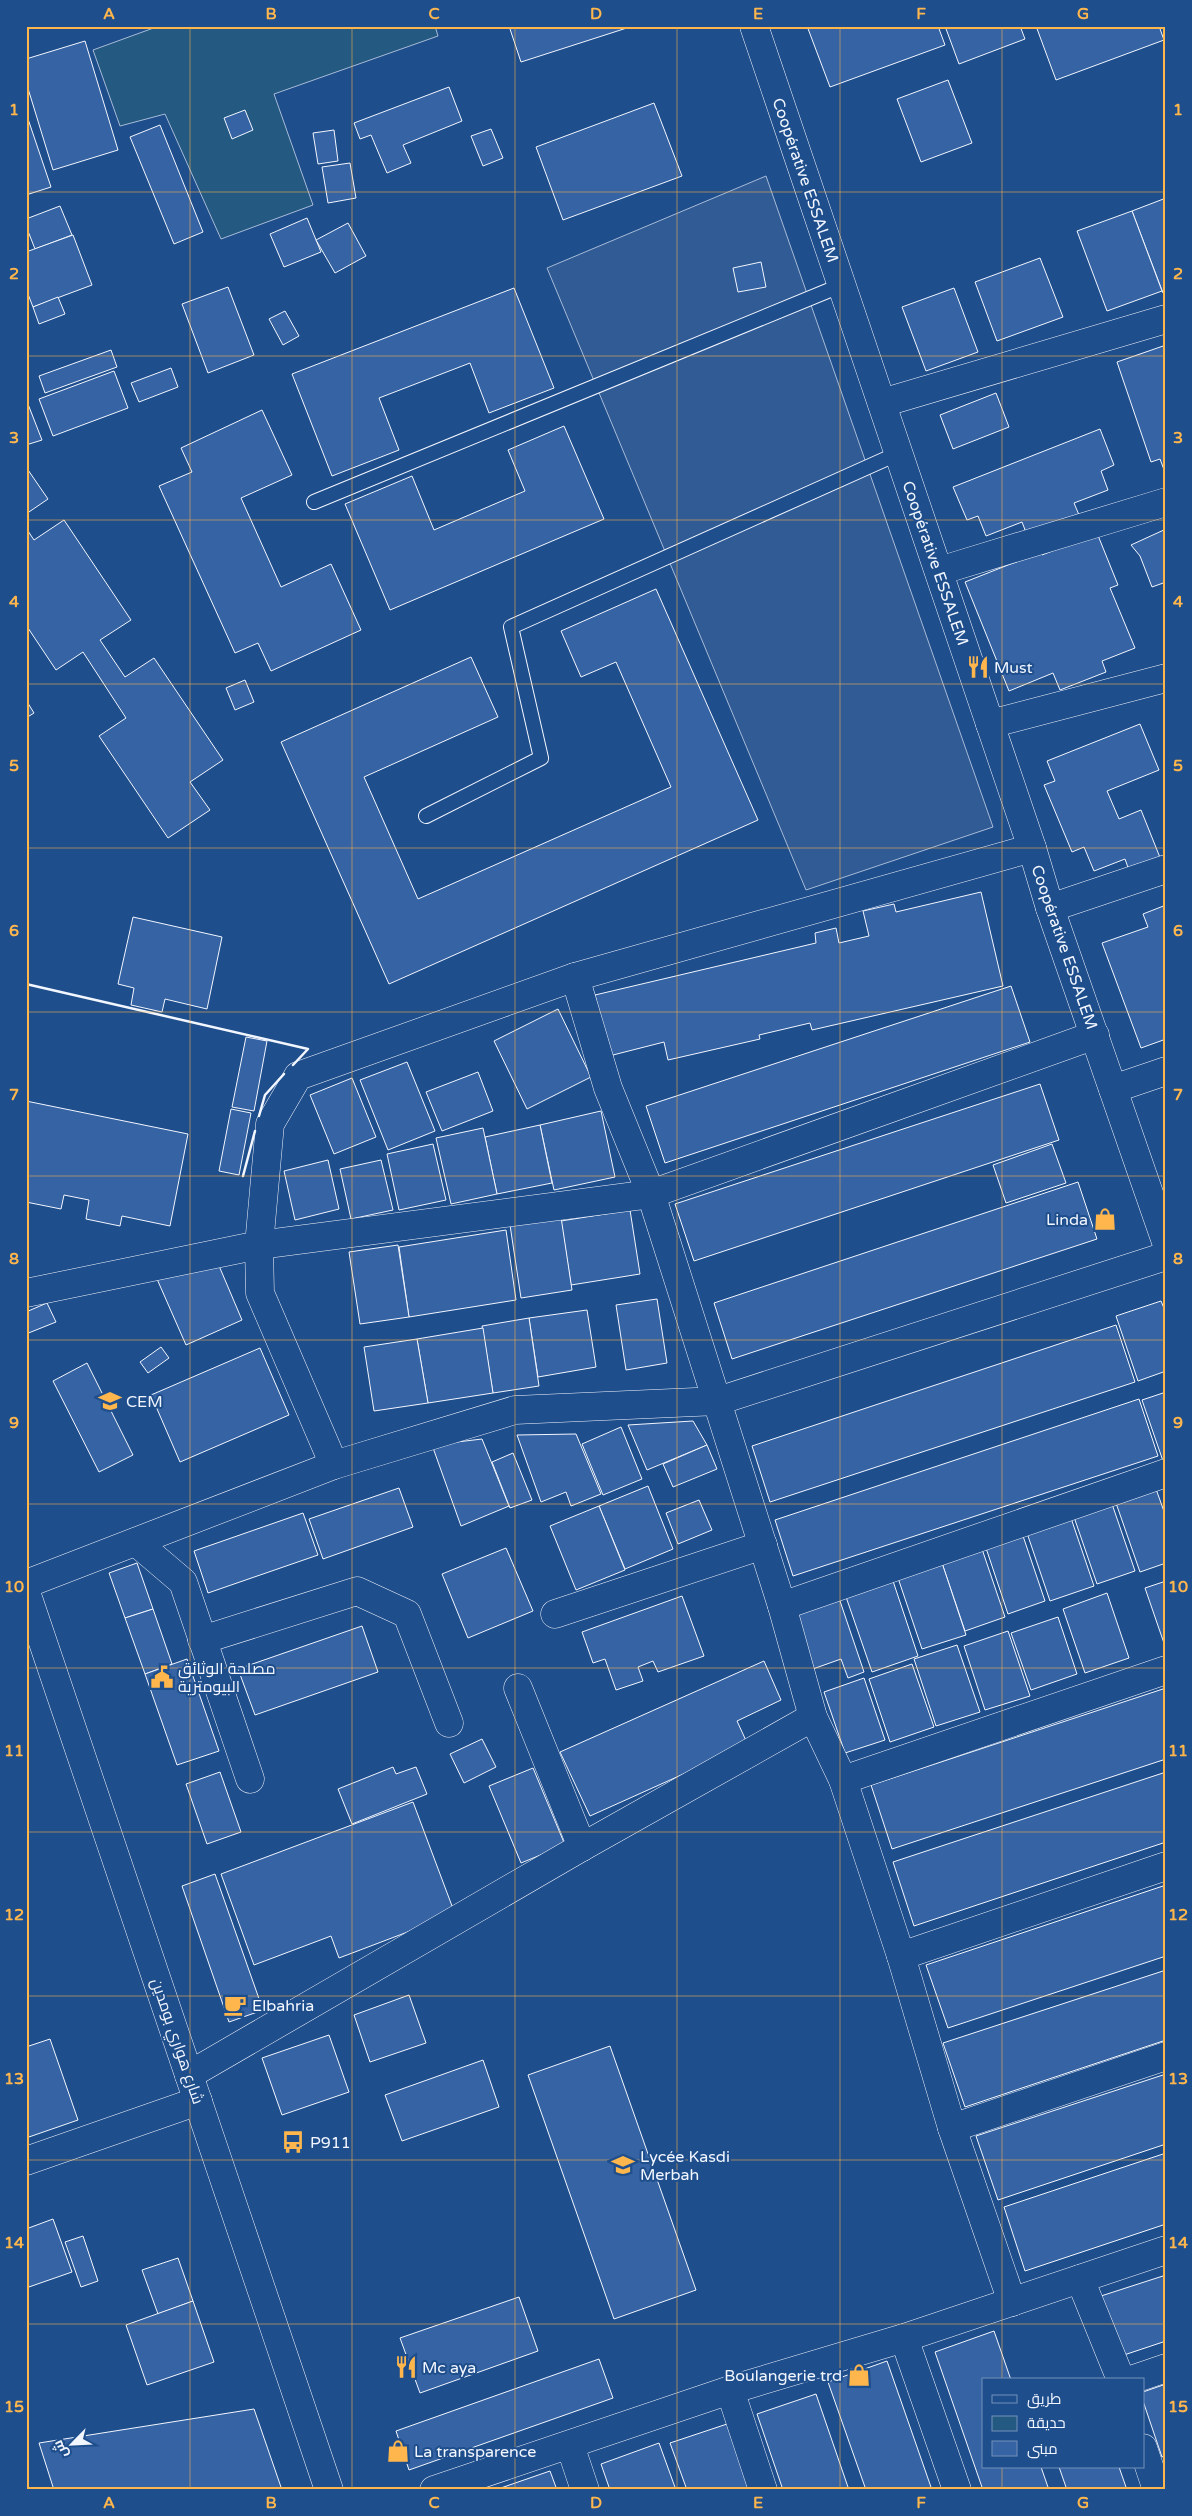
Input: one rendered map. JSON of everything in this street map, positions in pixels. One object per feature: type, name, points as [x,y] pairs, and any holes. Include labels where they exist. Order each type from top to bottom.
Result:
[{"type":"street","name":"Coopérative ESSALEM","points":[[754,26],[1032,848],[1050,908],[1096,1035],[1166,1242]]},
{"type":"street","points":[[882,403],[1166,319]]},
{"type":"street","points":[[939,572],[1166,502]]},
{"type":"street","points":[[990,724],[1166,678]]},
{"type":"street","points":[[334,1466],[260,1293],[259,1245],[270,1124],[298,1076],[575,977],[1032,848]]},
{"type":"street","points":[[1050,908],[1166,869]]},
{"type":"street","points":[[575,977],[608,1088],[651,1194],[718,1401],[782,1606],[813,1717],[843,1780],[901,1956],[952,2128],[1012,2302]]},
{"type":"street","points":[[26,1293],[259,1245],[651,1194],[1096,1035]]},
{"type":"street","points":[[1113,1089],[1166,1071]]},
{"type":"street","points":[[26,1584],[334,1466],[515,1410],[718,1401],[1166,1256]]},
{"type":"street","points":[[782,1606],[1166,1473]]},
{"type":"street","points":[[136,1542],[183,1582],[250,1779]]},
{"type":"street","points":[[555,1614],[763,1545]]},
{"type":"street","points":[[202,1640],[357,1591],[407,1614],[449,1723]]},
{"type":"street","name":"شارع هواري بومدين","points":[[26,1592],[329,2490]]},
{"type":"street","points":[[843,1780],[1166,1670]]},
{"type":"street","points":[[518,1688],[582,1847]]},
{"type":"street","points":[[189,2075],[582,1847],[813,1717]]},
{"type":"street","points":[[901,1956],[1166,1866]]},
{"type":"street","points":[[952,2128],[1166,2056]]},
{"type":"street","points":[[26,2161],[198,2101]]},
{"type":"street","points":[[434,2490],[730,2390],[904,2338],[1166,2250]]},
{"type":"street","points":[[1080,2279],[1120,2378]]},
{"type":"street","points":[[904,2338],[957,2490]]},
{"type":"street","points":[[1137,2378],[1166,2368]]},
{"type":"street","points":[[730,2390],[763,2490]]},
{"type":"street","points":[[570,2445],[586,2490]]},
{"type":"street","points":[[1144,2451],[1157,2490]]},
{"type":"lane","points":[[314,502],[842,285]]},
{"type":"lane","points":[[426,816],[541,758],[511,627],[899,453]]},
{"type":"green space","points":[[159,26],[435,26],[438,36],[274,94],[313,205],[221,239],[165,114],[120,126],[93,50]]},
{"type":"shaded area","points":[[766,176],[993,827],[806,890],[547,268]]},
{"type":"building","points":[[509,26],[633,26],[521,62]]},
{"type":"building","points":[[807,26],[938,26],[945,45],[830,87]]},
{"type":"building","points":[[945,26],[1020,26],[1025,39],[959,64]]},
{"type":"building","points":[[1036,26],[1159,26],[1164,40],[1056,80]]},
{"type":"building","points":[[85,41],[118,150],[53,170],[26,82],[26,59]]},
{"type":"building","points":[[948,80],[972,143],[921,162],[897,99]]},
{"type":"building","points":[[449,87],[462,121],[403,145],[411,163],[387,173],[371,135],[360,139],[354,123]]},
{"type":"building","points":[[654,103],[682,176],[563,220],[536,147]]},
{"type":"building","points":[[245,110],[253,130],[232,139],[224,118]]},
{"type":"building","points":[[26,113],[51,187],[26,195]]},
{"type":"building","points":[[160,125],[203,232],[174,244],[130,137]]},
{"type":"building","points":[[491,129],[503,158],[483,166],[471,136]]},
{"type":"building","points":[[334,130],[338,161],[318,164],[313,133]]},
{"type":"building","points":[[350,163],[356,198],[328,203],[322,167]]},
{"type":"building","points":[[1166,198],[1166,292],[1163,293],[1132,211]]},
{"type":"building","points":[[60,206],[72,235],[35,249],[26,226],[26,219]]},
{"type":"building","points":[[1132,211],[1162,291],[1107,311],[1077,231]]},
{"type":"building","points":[[307,218],[321,252],[284,267],[270,234]]},
{"type":"building","points":[[348,223],[366,256],[335,273],[316,240]]},
{"type":"building","points":[[73,235],[92,285],[33,307],[26,289],[26,252]]},
{"type":"building","points":[[1040,258],[1063,317],[997,341],[975,282]]},
{"type":"building","points":[[761,262],[766,287],[738,292],[733,268]]},
{"type":"building","points":[[228,287],[254,355],[208,373],[182,304]]},
{"type":"building","points":[[514,288],[554,388],[489,413],[470,363],[379,398],[399,450],[332,476],[292,374]]},
{"type":"building","points":[[954,288],[978,352],[926,371],[902,307]]},
{"type":"building","points":[[58,297],[65,314],[39,324],[33,307]]},
{"type":"building","points":[[285,311],[299,336],[283,345],[269,319]]},
{"type":"building","points":[[1166,345],[1166,475],[1160,459],[1151,462],[1117,362]]},
{"type":"building","points":[[111,350],[117,367],[45,393],[39,376]]},
{"type":"building","points":[[171,368],[178,387],[139,402],[131,383]]},
{"type":"building","points":[[114,371],[128,408],[53,436],[39,399]]},
{"type":"building","points":[[996,393],[1009,427],[953,449],[940,415]]},
{"type":"building","points":[[26,399],[42,440],[26,445]]},
{"type":"building","points":[[262,410],[292,475],[241,498],[281,587],[331,564],[361,630],[271,671],[258,643],[235,653],[159,486],[192,472],[181,448]]},
{"type":"building","points":[[564,426],[604,519],[390,610],[345,504],[412,476],[434,530],[525,491],[508,450]]},
{"type":"building","points":[[1100,429],[1114,465],[1101,471],[1108,490],[1074,503],[1079,515],[1027,535],[1022,522],[986,536],[978,516],[967,520],[953,487]]},
{"type":"building","points":[[26,467],[48,499],[26,514]]},
{"type":"building","points":[[64,520],[131,620],[100,640],[125,677],[154,658],[223,760],[190,782],[210,810],[168,838],[99,736],[126,718],[83,652],[56,670],[26,625],[26,528],[34,540]]},
{"type":"building","points":[[1166,529],[1166,582],[1152,587],[1140,556],[1131,545]]},
{"type":"building","points":[[1097,533],[1118,585],[1110,588],[1135,648],[1102,661],[1106,672],[1060,690],[1053,673],[1009,691],[965,582],[1041,552],[1042,555]]},
{"type":"building","points":[[656,589],[758,820],[389,984],[281,742],[471,657],[498,717],[364,777],[418,899],[671,787],[616,662],[581,677],[561,631]]},
{"type":"building","points":[[245,680],[254,702],[235,710],[226,688]]},
{"type":"building","points":[[26,700],[34,713],[26,718]]},
{"type":"building","points":[[1140,724],[1159,770],[1107,791],[1119,819],[1141,810],[1161,860],[1130,873],[1125,859],[1094,871],[1084,847],[1072,852],[1044,785],[1055,781],[1047,761]]},
{"type":"building","points":[[981,892],[1003,986],[812,1030],[810,1023],[759,1035],[760,1039],[668,1060],[664,1042],[609,1056],[595,995],[816,943],[815,933],[836,928],[839,943],[869,936],[863,911],[894,904],[896,912]]},
{"type":"building","points":[[1166,905],[1166,1039],[1141,1048],[1102,943],[1148,927],[1143,914]]},
{"type":"building","points":[[133,917],[222,937],[207,1009],[165,999],[162,1012],[131,1005],[134,988],[118,984]]},
{"type":"building","points":[[1011,986],[1030,1042],[665,1163],[646,1106]]},
{"type":"building","points":[[558,1009],[591,1077],[527,1109],[494,1041]]},
{"type":"building","points":[[246,1037],[267,1041],[254,1111],[232,1107]]},
{"type":"building","points":[[407,1062],[435,1131],[388,1150],[360,1080]]},
{"type":"building","points":[[478,1072],[493,1111],[442,1131],[426,1092]]},
{"type":"building","points":[[352,1078],[376,1137],[334,1154],[310,1095]]},
{"type":"building","points":[[1040,1084],[1059,1140],[694,1261],[675,1204]]},
{"type":"building","points":[[26,1101],[188,1134],[170,1226],[122,1216],[120,1226],[86,1219],[89,1200],[64,1195],[61,1209],[26,1202]]},
{"type":"building","points":[[231,1109],[251,1113],[239,1175],[219,1171]]},
{"type":"building","points":[[601,1111],[615,1177],[554,1190],[540,1125]]},
{"type":"building","points":[[540,1125],[552,1183],[497,1194],[485,1137]]},
{"type":"building","points":[[483,1128],[497,1194],[451,1204],[436,1138]]},
{"type":"building","points":[[433,1144],[446,1200],[399,1210],[387,1154]]},
{"type":"building","points":[[1052,1144],[1066,1183],[1006,1203],[993,1165]]},
{"type":"building","points":[[328,1160],[339,1209],[295,1220],[284,1171]]},
{"type":"building","points":[[381,1160],[393,1210],[351,1219],[340,1169]]},
{"type":"building","points":[[1078,1182],[1097,1239],[732,1359],[714,1303]]},
{"type":"building","points":[[630,1210],[640,1274],[571,1285],[561,1221]]},
{"type":"building","points":[[561,1217],[572,1290],[521,1298],[510,1225]]},
{"type":"building","points":[[506,1230],[516,1300],[409,1317],[399,1247]]},
{"type":"building","points":[[398,1245],[409,1317],[360,1324],[349,1252]]},
{"type":"building","points":[[214,1254],[242,1320],[186,1345],[157,1279]]},
{"type":"building","points":[[657,1299],[667,1363],[626,1370],[616,1305]]},
{"type":"building","points":[[1161,1301],[1166,1313],[1166,1371],[1138,1381],[1116,1316]]},
{"type":"building","points":[[47,1303],[56,1322],[26,1334],[26,1312]]},
{"type":"building","points":[[587,1310],[596,1367],[538,1377],[529,1318]]},
{"type":"building","points":[[529,1318],[539,1386],[493,1393],[482,1326]]},
{"type":"building","points":[[1116,1325],[1135,1382],[770,1502],[752,1446]]},
{"type":"building","points":[[483,1328],[493,1393],[428,1403],[417,1339]]},
{"type":"building","points":[[417,1339],[428,1403],[374,1411],[364,1347]]},
{"type":"building","points":[[161,1347],[169,1358],[148,1373],[140,1362]]},
{"type":"building","points":[[260,1348],[289,1415],[180,1462],[151,1395]]},
{"type":"building","points":[[87,1363],[133,1455],[99,1472],[53,1381]]},
{"type":"building","points":[[1166,1392],[1166,1460],[1163,1461],[1142,1400]]},
{"type":"building","points":[[1139,1399],[1158,1456],[793,1576],[775,1520]]},
{"type":"building","points":[[693,1421],[707,1445],[647,1470],[628,1425]]},
{"type":"building","points":[[621,1427],[642,1479],[603,1495],[582,1444]]},
{"type":"building","points":[[576,1434],[601,1494],[571,1506],[566,1492],[541,1502],[517,1435]]},
{"type":"building","points":[[482,1439],[509,1506],[461,1526],[432,1445]]},
{"type":"building","points":[[707,1445],[717,1469],[673,1487],[663,1464]]},
{"type":"building","points":[[513,1453],[532,1500],[510,1508],[492,1462]]},
{"type":"building","points":[[648,1486],[673,1549],[625,1569],[599,1506]]},
{"type":"building","points":[[399,1488],[413,1527],[323,1559],[309,1519]]},
{"type":"building","points":[[1156,1489],[1166,1517],[1166,1563],[1140,1572],[1116,1503]]},
{"type":"building","points":[[699,1500],[712,1530],[678,1544],[666,1513]]},
{"type":"building","points":[[1112,1504],[1135,1571],[1097,1584],[1074,1517]]},
{"type":"building","points":[[599,1506],[625,1570],[576,1590],[550,1526]]},
{"type":"building","points":[[303,1513],[318,1555],[208,1593],[194,1551]]},
{"type":"building","points":[[1071,1518],[1094,1586],[1050,1601],[1027,1533]]},
{"type":"building","points":[[1023,1536],[1045,1601],[1008,1614],[986,1548]]},
{"type":"building","points":[[506,1548],[533,1611],[468,1638],[442,1574]]},
{"type":"building","points":[[982,1549],[1005,1617],[965,1631],[942,1563]]},
{"type":"building","points":[[137,1563],[153,1609],[125,1618],[109,1573]]},
{"type":"building","points":[[942,1563],[966,1635],[922,1649],[898,1578]]},
{"type":"building","points":[[892,1578],[918,1656],[872,1672],[845,1594]]},
{"type":"building","points":[[1166,1581],[1166,1649],[1145,1588]]},
{"type":"building","points":[[1107,1593],[1129,1658],[1085,1673],[1063,1609]]},
{"type":"building","points":[[838,1595],[864,1672],[848,1678],[841,1659],[810,1670],[790,1611]]},
{"type":"building","points":[[682,1596],[704,1656],[658,1672],[653,1661],[638,1667],[643,1681],[616,1690],[605,1659],[593,1663],[582,1632]]},
{"type":"building","points":[[153,1609],[172,1664],[145,1674],[125,1618]]},
{"type":"building","points":[[1058,1617],[1077,1674],[1031,1690],[1011,1633]]},
{"type":"building","points":[[362,1626],[378,1672],[255,1715],[238,1669]]},
{"type":"building","points":[[1008,1631],[1030,1696],[985,1710],[964,1646]]},
{"type":"building","points":[[957,1645],[980,1712],[936,1726],[914,1659]]},
{"type":"building","points":[[187,1659],[219,1751],[177,1765],[145,1674]]},
{"type":"building","points":[[764,1661],[781,1700],[737,1721],[748,1745],[590,1816],[560,1752]]},
{"type":"building","points":[[912,1664],[934,1727],[890,1742],[869,1679]]},
{"type":"building","points":[[864,1678],[885,1740],[845,1753],[824,1692]]},
{"type":"building","points":[[1166,1688],[1166,1759],[892,1849],[871,1785]]},
{"type":"building","points":[[482,1739],[496,1767],[464,1783],[450,1754]]},
{"type":"building","points":[[393,1767],[396,1774],[416,1767],[427,1794],[352,1824],[338,1789]]},
{"type":"building","points":[[533,1768],[565,1845],[521,1863],[489,1786]]},
{"type":"building","points":[[220,1772],[241,1832],[207,1844],[186,1784]]},
{"type":"building","points":[[1166,1772],[1166,1842],[914,1926],[893,1862]]},
{"type":"building","points":[[413,1802],[455,1914],[339,1958],[331,1936],[254,1965],[221,1874]]},
{"type":"building","points":[[215,1874],[263,2010],[229,2022],[182,1886]]},
{"type":"building","points":[[1166,1885],[1166,1956],[948,2028],[926,1965]]},
{"type":"building","points":[[1166,1970],[1166,2040],[965,2107],[943,2043]]},
{"type":"building","points":[[409,1995],[426,2043],[370,2062],[354,2015]]},
{"type":"building","points":[[329,2035],[349,2092],[282,2115],[262,2058]]},
{"type":"building","points":[[50,2039],[78,2120],[26,2138],[26,2047]]},
{"type":"building","points":[[610,2046],[696,2290],[614,2319],[528,2075]]},
{"type":"building","points":[[483,2060],[499,2107],[402,2141],[385,2095]]},
{"type":"building","points":[[1166,2074],[1166,2144],[998,2200],[976,2136]]},
{"type":"building","points":[[1166,2153],[1166,2224],[1025,2271],[1004,2207]]},
{"type":"building","points":[[53,2219],[72,2272],[26,2288],[26,2229]]},
{"type":"building","points":[[83,2236],[98,2281],[81,2287],[65,2242]]},
{"type":"building","points":[[178,2258],[193,2301],[158,2314],[142,2270]]},
{"type":"building","points":[[1166,2275],[1166,2341],[1124,2355],[1101,2296]]},
{"type":"building","points":[[519,2297],[538,2351],[420,2393],[400,2338]]},
{"type":"building","points":[[193,2301],[214,2362],[147,2385],[126,2325]]},
{"type":"building","points":[[994,2331],[1010,2378],[982,2378],[982,2468],[1041,2468],[1049,2490],[983,2490],[935,2352]]},
{"type":"building","points":[[599,2359],[613,2398],[409,2470],[396,2431]]},
{"type":"building","points":[[887,2361],[932,2490],[866,2490],[828,2382]]},
{"type":"building","points":[[1166,2384],[1166,2455],[1162,2457],[1144,2404],[1144,2392]]},
{"type":"building","points":[[816,2394],[849,2490],[783,2490],[757,2414]]},
{"type":"building","points":[[254,2409],[282,2490],[54,2490],[39,2443]]},
{"type":"building","points":[[730,2423],[753,2490],[687,2490],[670,2443]]},
{"type":"building","points":[[659,2443],[676,2490],[610,2490],[601,2464]]},
{"type":"building","points":[[1059,2468],[1119,2468],[1127,2490],[1067,2490]]},
{"type":"building","points":[[550,2471],[557,2490],[495,2490]]},
{"type":"wall","points":[[26,984],[308,1049],[293,1065]]},
{"type":"wall","points":[[259,1116],[265,1095],[284,1074]]},
{"type":"wall","points":[[243,1176],[255,1131]]},
{"type":"place","name":"Must","points":[[978,667]]},
{"type":"place","name":"Linda","points":[[1105,1219]]},
{"type":"place","name":"CEM","points":[[110,1401]]},
{"type":"place","name":"مصلحة الوثائق البيومترية","points":[[162,1677]]},
{"type":"place","name":"Elbahria","points":[[235,2005]]},
{"type":"place","name":"P911","points":[[293,2142]]},
{"type":"place","name":"Lycée Kasdi Merbah","points":[[623,2165]]},
{"type":"place","name":"Mc aya","points":[[406,2367]]},
{"type":"place","name":"Boulangerie trd","points":[[859,2375]]},
{"type":"place","name":"La transparence","points":[[398,2451]]}]
